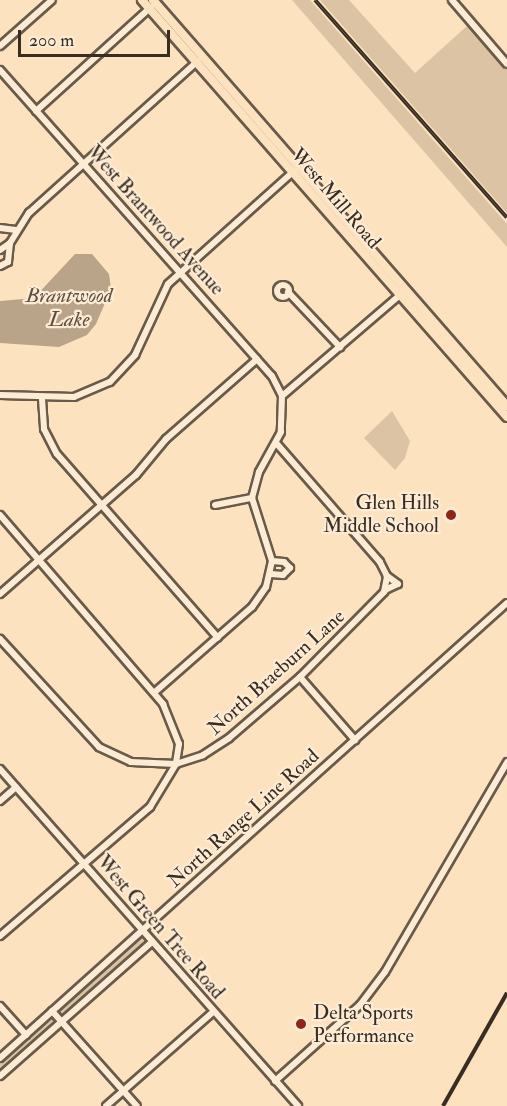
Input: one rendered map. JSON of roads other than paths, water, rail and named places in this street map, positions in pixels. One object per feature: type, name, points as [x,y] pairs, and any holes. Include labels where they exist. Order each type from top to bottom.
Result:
[{"type":"main road","name":"West Mill Road","points":[[141,0],[153,4],[292,173],[507,406]]},
{"type":"main road","name":"West Mill Road","points":[[199,60],[299,167],[507,417]]},
{"type":"street","points":[[0,46],[52,0]]},
{"type":"street","points":[[453,1],[507,64]]},
{"type":"street","points":[[36,111],[153,4]]},
{"type":"street","points":[[0,266],[8,262],[10,243],[16,230],[83,163],[199,60]]},
{"type":"street","name":"West Brantwood Avenue","points":[[0,70],[257,359],[282,396]]},
{"type":"street","points":[[0,395],[42,399],[84,395],[119,374],[135,355],[162,291],[299,167]]},
{"type":"street","points":[[0,228],[16,230]]},
{"type":"street","points":[[0,250],[10,243]]},
{"type":"street","points":[[288,292],[340,347]]},
{"type":"street","points":[[155,693],[252,607],[271,574],[272,561],[252,498],[262,465],[277,444],[284,424],[282,396],[402,292]]},
{"type":"street","points":[[0,594],[102,505],[166,439],[257,359]]},
{"type":"street","points":[[42,399],[44,429],[57,454],[218,638]]},
{"type":"street","points":[[277,444],[377,558],[387,576],[399,584],[385,591]]},
{"type":"street","points":[[215,505],[252,498]]},
{"type":"street","points":[[0,515],[155,693],[174,725],[179,744],[176,764],[155,802],[0,936]]},
{"type":"street","points":[[271,574],[284,575],[290,568],[284,562],[272,561]]},
{"type":"street","points":[[385,591],[387,576]]},
{"type":"street","name":"North Braeburn Lane","points":[[176,764],[216,748],[300,677],[385,591]]},
{"type":"street","name":"North Range Line Road","points":[[0,1058],[507,603]]},
{"type":"street","points":[[0,639],[99,747],[131,762],[176,764]]},
{"type":"street","points":[[300,677],[355,740]]},
{"type":"street","points":[[275,1081],[360,1005],[385,972],[507,762]]},
{"type":"street","name":"West Green Tree Road","points":[[0,769],[151,943],[298,1106]]},
{"type":"street","points":[[0,801],[16,787]]},
{"type":"street","points":[[0,1076],[151,943]]},
{"type":"street","points":[[0,1006],[26,1035]]},
{"type":"street","points":[[52,1011],[137,1106]]},
{"type":"street","points":[[106,1106],[213,1012]]},
{"type":"water","name":"Brantwood Lake","points":[[75,254],[92,254],[109,274],[111,289],[96,324],[87,335],[59,347],[0,343],[0,301],[34,298]]},
{"type":"railway","points":[[315,0],[507,218]]},
{"type":"railway","points":[[443,1106],[507,993]]},
{"type":"place","name":"Glen Hills Middle School","points":[[451,515]]},
{"type":"place","name":"Delta Sports Performance","points":[[301,1024]]}]
